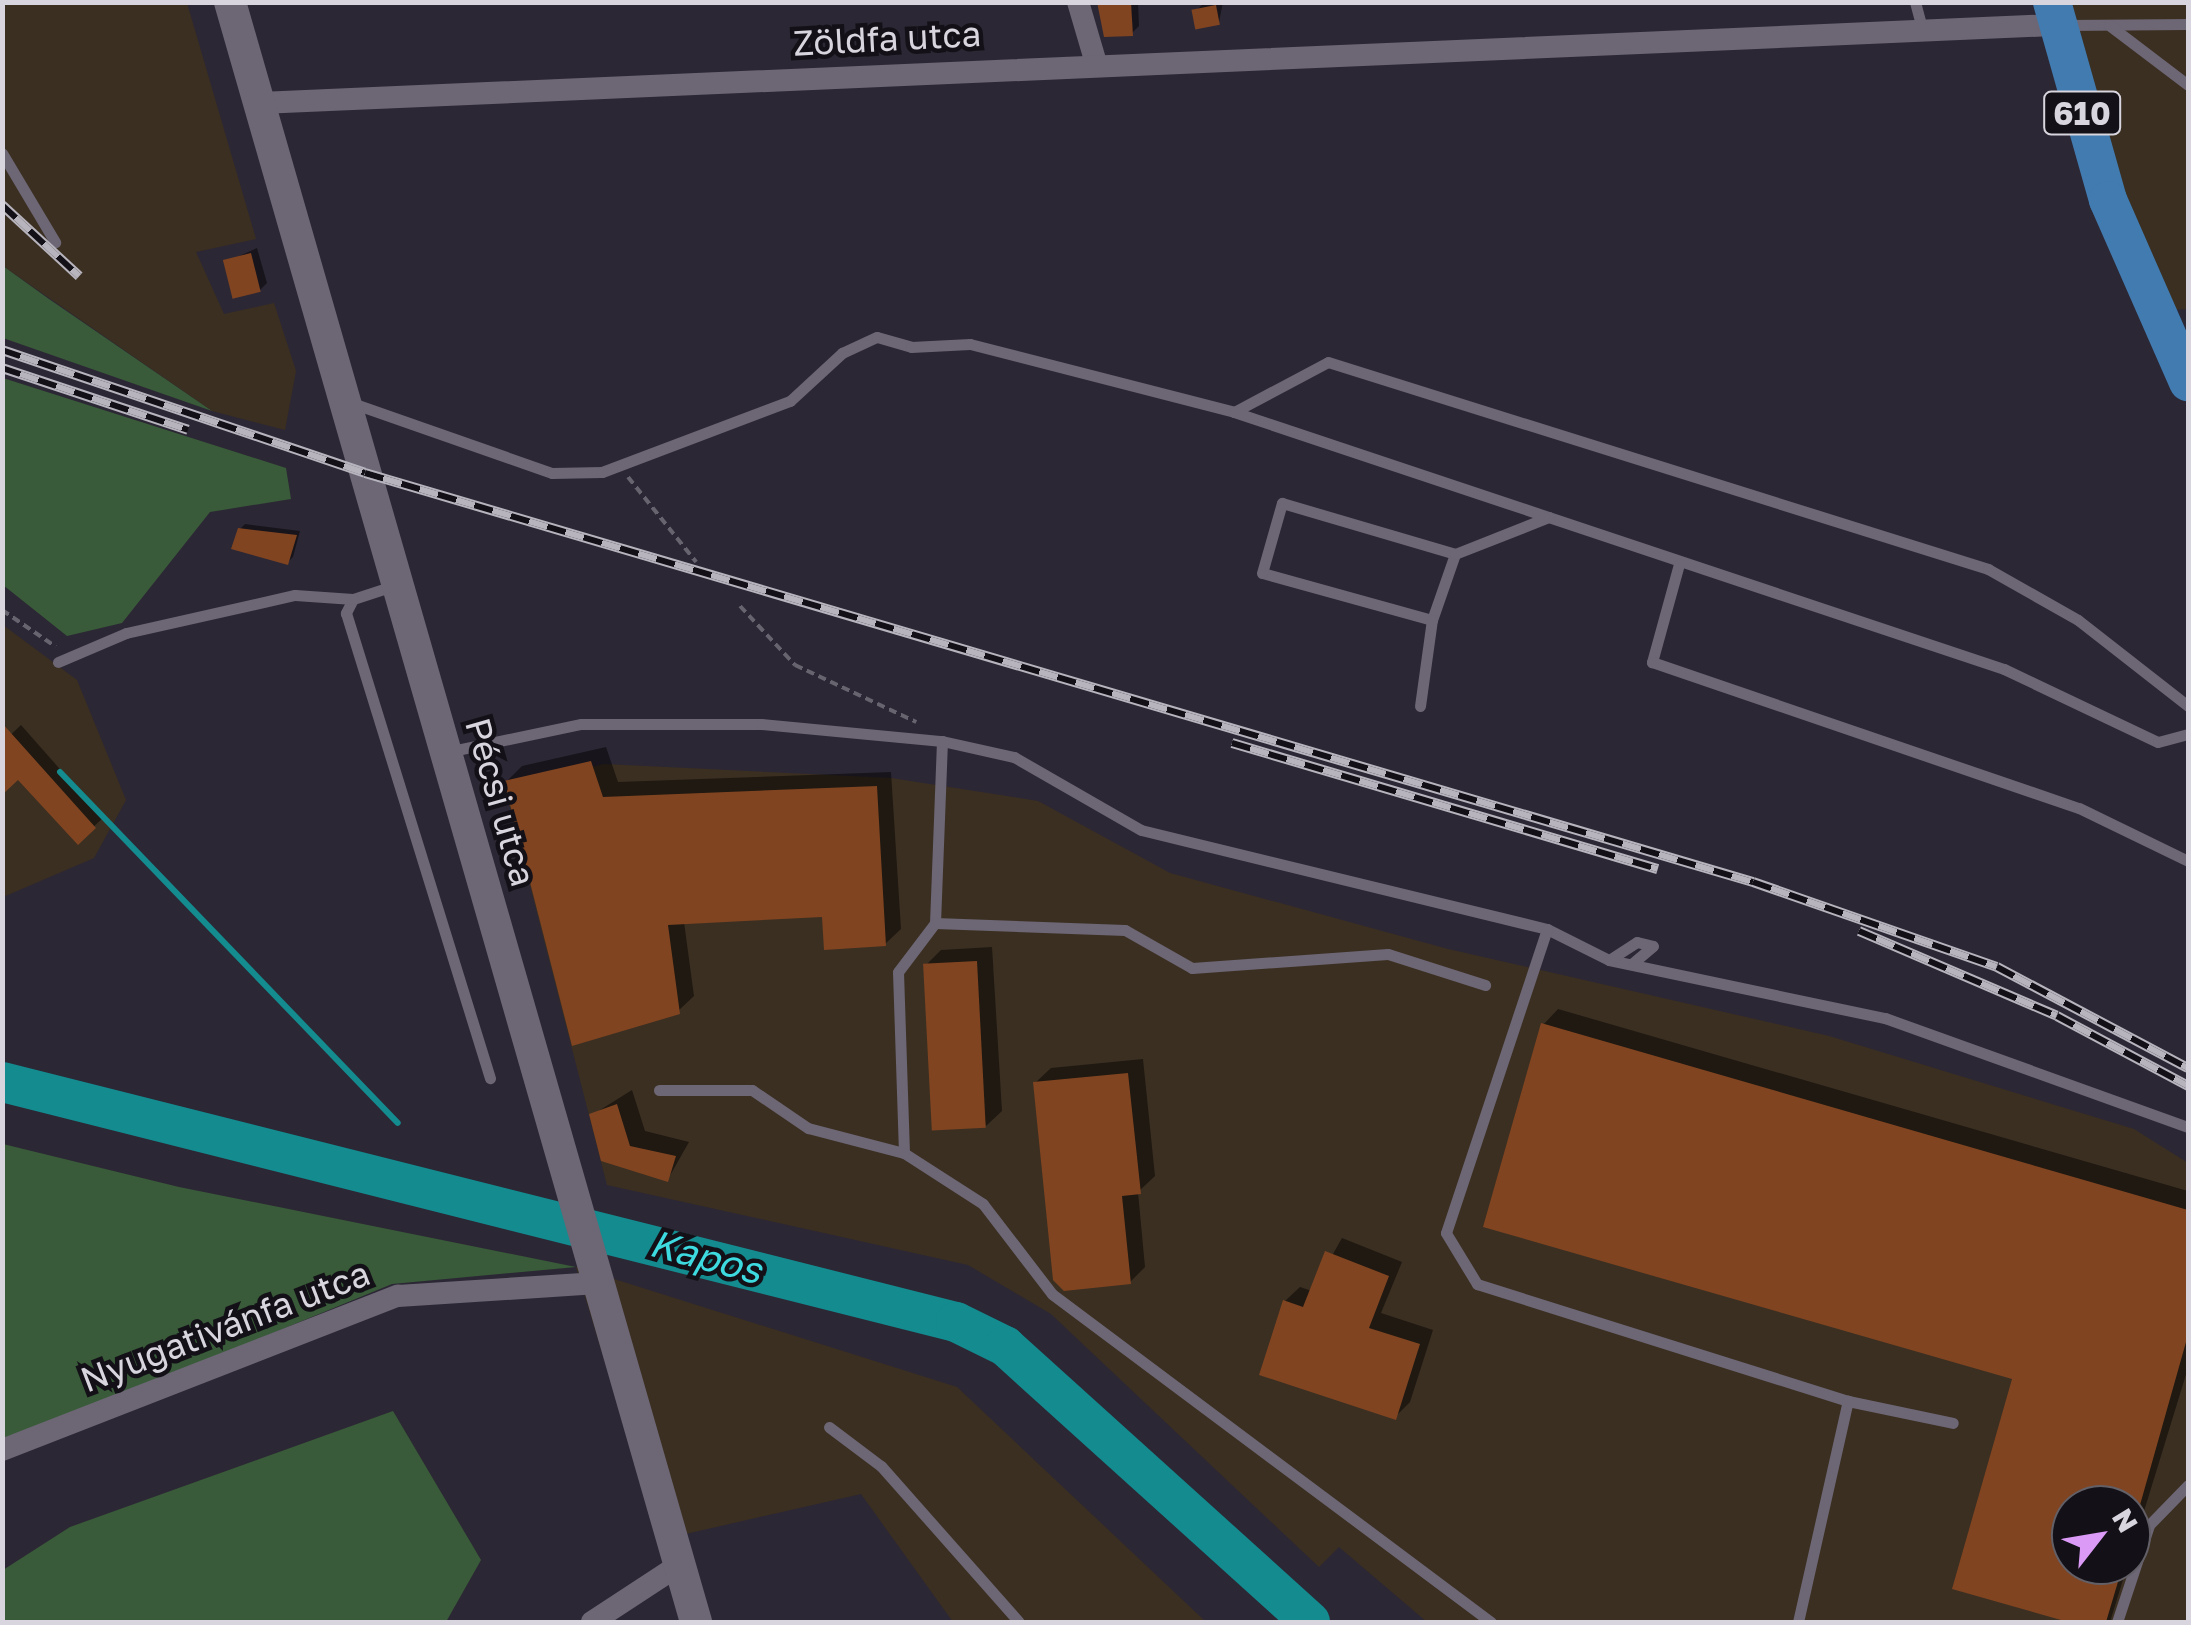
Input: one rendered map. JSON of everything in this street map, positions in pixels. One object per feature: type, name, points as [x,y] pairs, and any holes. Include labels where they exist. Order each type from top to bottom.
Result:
[{"type":"main road","name":"610","points":[[2054,14],[2108,200],[2188,382]]},
{"type":"street","name":"Pécsi utca","points":[[230,2],[696,1622]]},
{"type":"street","points":[[1078,2],[1096,63]]},
{"type":"street","name":"Zöldfa utca","points":[[260,103],[1096,63],[1924,36],[2054,14]]},
{"type":"street","name":"Nyugativánfa utca","points":[[2,1450],[398,1296],[594,1271]]},
{"type":"street","points":[[592,1622],[679,1565]]},
{"type":"lane","points":[[1916,2],[1924,36]]},
{"type":"lane","points":[[2054,14],[2109,24],[2188,24]]},
{"type":"lane","points":[[2109,24],[2188,85]]},
{"type":"lane","points":[[2,153],[55,242]]},
{"type":"lane","points":[[344,401],[552,473],[622,464],[790,401],[842,352],[877,336],[911,348],[970,344],[1234,412],[1553,516],[1679,564],[2004,669],[2158,742],[2188,734]]},
{"type":"lane","points":[[1234,412],[1328,362],[1988,569],[2078,620],[2188,706]]},
{"type":"lane","points":[[1432,620],[1262,573],[1282,503],[1455,554]]},
{"type":"lane","points":[[1420,706],[1432,620],[1455,554],[1492,532],[1553,516]]},
{"type":"lane","points":[[1679,564],[1652,662],[2079,808],[2188,862]]},
{"type":"lane","points":[[64,659],[126,633],[296,596],[353,599],[396,585]]},
{"type":"lane","points":[[353,599],[346,613],[490,1078]]},
{"type":"lane","points":[[445,752],[581,724],[762,724],[942,741],[1014,757],[1142,830],[1504,918],[1547,930],[1609,960],[1885,1018],[2188,1127]]},
{"type":"lane","points":[[904,1154],[898,972],[936,923],[942,741]]},
{"type":"lane","points":[[936,923],[1125,930],[1192,968],[1388,954],[1485,984]]},
{"type":"lane","points":[[1547,930],[1446,1233],[1477,1284],[1848,1401],[1953,1423]]},
{"type":"lane","points":[[1609,960],[1638,942],[1653,946],[1628,964]]},
{"type":"lane","points":[[659,1090],[752,1090],[808,1128],[904,1154],[983,1204],[1052,1294],[1490,1622]]},
{"type":"lane","points":[[1798,1622],[1848,1401]]},
{"type":"lane","points":[[828,1428],[881,1466],[1018,1622]]},
{"type":"lane","points":[[2117,1622],[2149,1525],[2188,1485]]},
{"type":"path","points":[[622,464],[696,562]]},
{"type":"path","points":[[740,606],[795,665],[942,741]]},
{"type":"path","points":[[2,610],[64,659]]},
{"type":"shaded area","points":[[3,3],[187,3],[256,239],[196,252],[224,314],[274,303],[296,371],[285,430],[212,411],[3,266]]},
{"type":"shaded area","points":[[2038,3],[2188,3],[2188,309],[2148,311]]},
{"type":"shaded area","points":[[3,625],[77,680],[126,800],[94,858],[3,897]]},
{"type":"shaded area","points":[[604,764],[891,778],[1038,801],[1170,873],[1448,949],[1829,1036],[2134,1129],[2188,1163],[2188,1622],[1427,1622],[1339,1547],[1319,1567],[1051,1314],[968,1265],[607,1185],[505,788]]},
{"type":"shaded area","points":[[576,1267],[957,1387],[1206,1622],[953,1622],[861,1494],[659,1540]]},
{"type":"green space","points":[[3,266],[49,299],[212,411],[3,338]]},
{"type":"green space","points":[[3,378],[286,468],[291,499],[210,512],[122,623],[67,636],[3,585]]},
{"type":"green space","points":[[3,1144],[179,1187],[576,1267],[392,1284],[3,1444]]},
{"type":"green space","points":[[393,1411],[481,1560],[446,1622],[3,1622],[3,1570],[70,1527]]},
{"type":"building","points":[[1097,2],[1131,2],[1133,36],[1104,37]]},
{"type":"building","points":[[1216,5],[1220,25],[1195,29],[1191,10]]},
{"type":"building","points":[[251,253],[261,292],[233,299],[223,260]]},
{"type":"building","points":[[238,528],[297,535],[288,565],[231,549]]},
{"type":"building","points":[[2,723],[96,828],[78,845],[18,780],[2,795]]},
{"type":"building","points":[[591,761],[603,797],[877,786],[886,946],[824,950],[822,917],[668,925],[680,1014],[572,1046],[504,781]]},
{"type":"building","points":[[977,961],[986,1128],[932,1131],[923,964]]},
{"type":"building","points":[[1541,1023],[2188,1210],[2188,1335],[2146,1485],[2051,1485],[2051,1585],[2117,1585],[2106,1622],[2068,1622],[1952,1589],[2012,1379],[1483,1227]]},
{"type":"building","points":[[1128,1073],[1141,1194],[1122,1196],[1131,1284],[1064,1291],[1053,1280],[1033,1082]]},
{"type":"building","points":[[617,1104],[630,1146],[676,1156],[668,1182],[601,1161],[589,1114]]},
{"type":"building","points":[[1325,1251],[1389,1276],[1369,1328],[1420,1344],[1396,1420],[1259,1375],[1283,1300],[1303,1307]]},
{"type":"waterway","points":[[60,772],[398,1123]]},
{"type":"waterway","name":"Kapos","points":[[2,1082],[956,1322],[1005,1346],[1310,1622]]},
{"type":"railway","points":[[2,205],[79,276]]},
{"type":"railway","points":[[2,350],[365,473],[1753,882],[1997,967],[2188,1068]]},
{"type":"railway","points":[[2,368],[188,430]]},
{"type":"railway","points":[[1232,743],[1658,869]]},
{"type":"railway","points":[[1859,931],[2057,1016],[2188,1086]]}]
